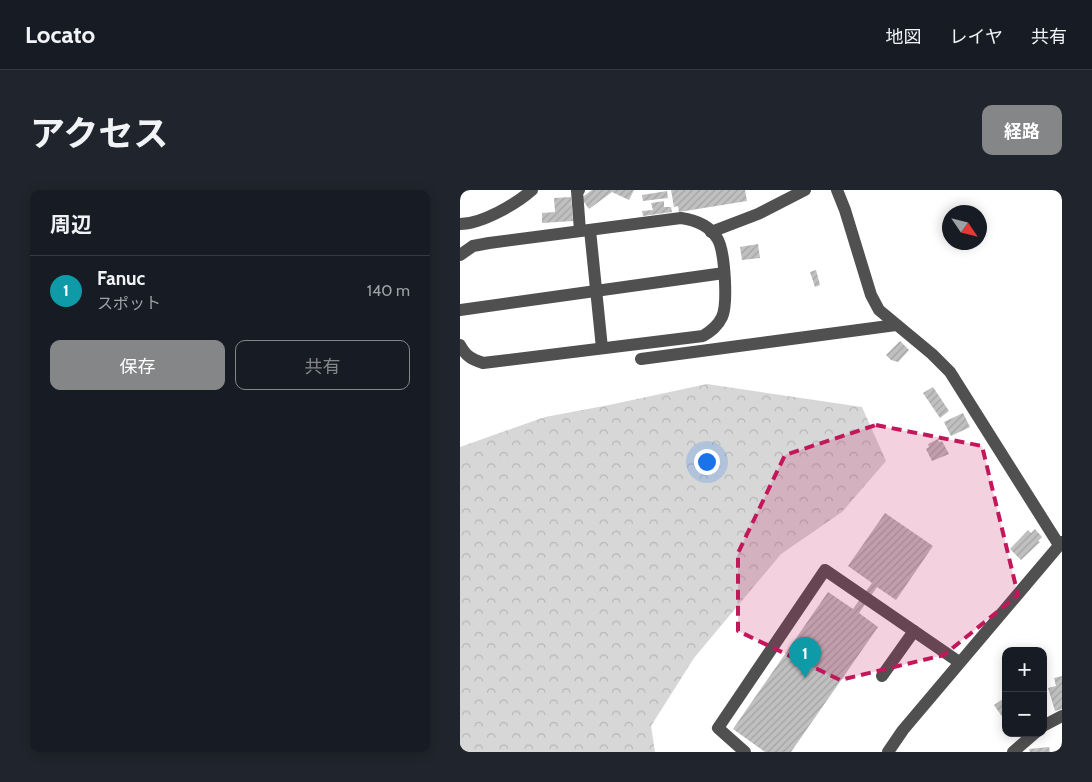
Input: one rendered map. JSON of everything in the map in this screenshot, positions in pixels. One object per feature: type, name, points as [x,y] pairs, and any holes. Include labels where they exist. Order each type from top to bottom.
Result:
[{"type":"street","points":[[460,224],[468,224],[489,216],[525,196],[532,190]]},
{"type":"street","points":[[578,190],[596,291],[602,348]]},
{"type":"street","points":[[712,232],[758,214],[805,190]]},
{"type":"street","points":[[837,190],[845,210],[870,295],[879,310],[932,354],[950,372],[1061,544],[959,662],[903,730],[888,752]]},
{"type":"street","points":[[460,255],[473,246],[489,243],[681,218],[695,220],[712,232],[721,247],[725,310],[722,319],[714,329],[703,336],[483,363],[473,360],[466,355],[460,345]]},
{"type":"street","points":[[460,310],[724,273]]},
{"type":"street","points":[[641,359],[896,325]]},
{"type":"street","points":[[745,752],[718,728],[825,570],[959,662]]},
{"type":"street","points":[[882,676],[914,631]]},
{"type":"street","points":[[1047,724],[1062,716]]},
{"type":"street","points":[[1013,752],[1030,737]]},
{"type":"highlighted area","points":[[876,425],[982,446],[1018,595],[944,655],[840,680],[738,631],[738,553],[785,455]]},
{"type":"green space","points":[[707,384],[862,407],[886,461],[842,512],[781,554],[694,658],[651,726],[655,752],[460,752],[460,447],[545,417]]},
{"type":"building","points":[[592,190],[634,190],[629,200],[612,192],[589,209],[581,198]]},
{"type":"building","points":[[671,190],[745,190],[747,201],[679,212],[678,206],[674,207]]},
{"type":"building","points":[[667,191],[668,198],[643,201],[642,195]]},
{"type":"building","points":[[571,197],[573,221],[542,223],[542,213],[555,212],[554,198]]},
{"type":"building","points":[[664,201],[664,207],[671,207],[672,212],[643,216],[642,211],[653,210],[651,203]]},
{"type":"building","points":[[758,244],[760,258],[742,260],[740,247]]},
{"type":"building","points":[[816,270],[820,285],[815,287],[810,272]]},
{"type":"building","points":[[900,341],[909,350],[898,362],[891,360],[886,355]]},
{"type":"building","points":[[933,387],[949,411],[940,418],[923,393]]},
{"type":"building","points":[[963,413],[970,427],[951,436],[944,422]]},
{"type":"building","points":[[938,439],[939,442],[942,441],[949,454],[932,461],[926,449],[929,447],[928,444]]},
{"type":"building","points":[[885,513],[933,546],[896,600],[877,587],[859,613],[878,627],[791,752],[765,752],[733,729],[828,592],[853,609],[872,583],[848,566]]},
{"type":"building","points":[[1035,529],[1042,537],[1038,541],[1040,542],[1021,560],[1010,549],[1028,530],[1031,533]]},
{"type":"building","points":[[1062,676],[1062,709],[1055,711],[1048,688],[1056,686],[1054,678]]},
{"type":"building","points":[[1002,700],[1002,717],[994,705]]},
{"type":"building","points":[[1049,747],[1050,752],[1030,752],[1029,749]]},
{"type":"place","name":"Fanuc","points":[[805,678]]}]
